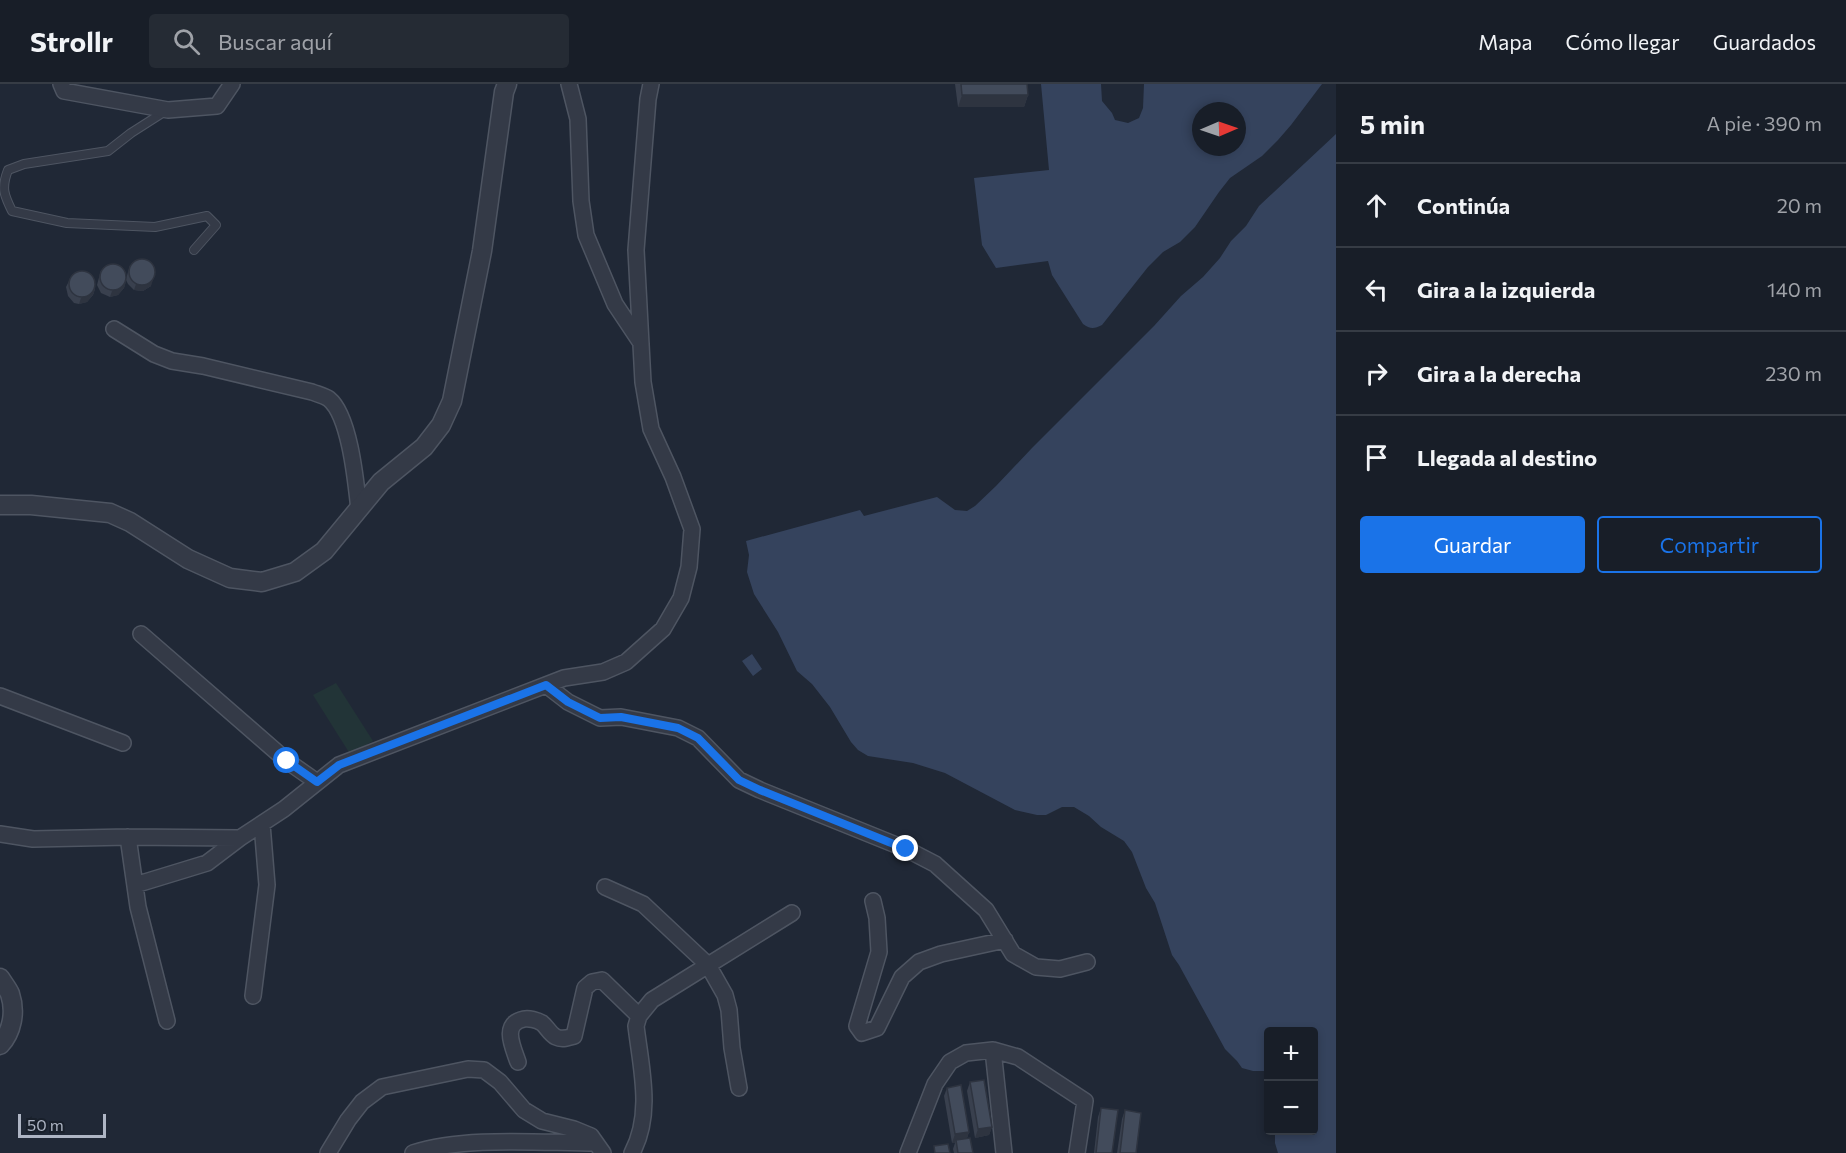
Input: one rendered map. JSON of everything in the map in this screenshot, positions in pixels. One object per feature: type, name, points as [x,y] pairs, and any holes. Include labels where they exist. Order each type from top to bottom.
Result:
[{"type":"street","points":[[60,84],[64,91],[168,110],[217,106],[232,84]]},
{"type":"street","points":[[0,505],[31,505],[110,513],[130,522],[188,559],[230,578],[262,582],[295,572],[324,551],[381,482],[424,447],[441,425],[452,401],[482,251],[507,84]]},
{"type":"street","points":[[569,84],[578,119],[581,201],[586,235],[615,304],[641,344]]},
{"type":"street","points":[[135,885],[207,863],[284,809],[339,765],[564,678],[603,672],[626,662],[663,629],[681,598],[688,567],[692,529],[673,477],[651,429],[643,382],[636,250],[651,84]]},
{"type":"street","points":[[114,329],[154,354],[172,361],[203,366],[312,392],[328,399],[337,410],[351,448],[359,510]]},
{"type":"street","points":[[141,634],[287,761],[317,782]]},
{"type":"street","points":[[546,685],[568,702],[600,718],[621,717],[678,728],[698,738],[739,780],[906,849],[935,864],[986,910],[1014,954],[1036,967],[1060,969],[1087,962]]},
{"type":"street","points":[[0,696],[123,743]]},
{"type":"street","points":[[253,996],[267,885],[262,824]]},
{"type":"street","points":[[0,834],[33,839],[240,838]]},
{"type":"street","points":[[128,837],[138,907],[166,1021]]},
{"type":"street","points":[[605,887],[643,904],[708,965],[725,995],[729,1010],[732,1048],[739,1088]]},
{"type":"street","points":[[873,902],[877,918],[879,952],[857,1026],[862,1033],[877,1028],[902,977],[919,962],[941,954],[1005,940]]},
{"type":"street","points":[[632,1153],[637,1144],[645,1104],[636,1026],[639,1016],[652,1000],[792,913]]},
{"type":"street","points":[[0,978],[10,994],[13,1017],[8,1036],[0,1045]]},
{"type":"street","points":[[518,1062],[510,1038],[512,1025],[519,1020],[529,1018],[542,1023],[555,1036],[566,1039],[574,1036],[585,988],[592,982],[602,980],[639,1016]]},
{"type":"street","points":[[908,1153],[935,1084],[950,1062],[966,1053],[993,1050],[1018,1057],[1085,1101],[1077,1153]]},
{"type":"street","points":[[993,1050],[1004,1153]]},
{"type":"street","points":[[328,1153],[362,1102],[382,1087],[468,1069],[484,1070],[500,1082],[524,1110],[542,1121],[591,1136],[600,1148]]},
{"type":"street","points":[[413,1153],[434,1146],[487,1143],[600,1148]]},
{"type":"lane","points":[[168,110],[131,133],[108,151],[24,164],[8,170],[4,181],[4,195],[12,211],[67,223],[154,226],[207,216],[216,225],[194,250]]},
{"type":"shaded area","points":[[336,683],[373,741],[350,754],[313,695]]},
{"type":"water","points":[[1041,84],[1101,84],[1102,101],[1115,120],[1128,123],[1139,118],[1143,108],[1144,84],[1322,84],[1278,140],[1262,156],[1230,178],[1195,227],[1148,267],[1102,325],[1097,327],[1090,328],[1083,324],[1052,275],[1048,261],[996,268],[982,245],[974,178],[1049,170]]},
{"type":"water","points":[[1336,134],[1336,1153],[1278,1153],[1275,1143],[1275,1135],[1318,1135],[1318,1027],[1264,1027],[1264,1071],[1242,1068],[1225,1049],[1172,955],[1155,903],[1146,888],[1132,852],[1124,841],[1074,807],[1062,807],[1046,815],[1015,810],[945,773],[913,763],[868,756],[858,750],[830,707],[812,684],[797,671],[778,632],[754,594],[747,572],[749,555],[746,541],[860,510],[864,516],[937,497],[955,510],[967,511],[975,506],[1181,296],[1203,277],[1246,226],[1259,206]]},
{"type":"water","points":[[752,654],[762,669],[753,676],[742,661]]},
{"type":"building","points":[[961,84],[1027,84],[1028,95],[962,95]]},
{"type":"building","points":[[142,259],[151,263],[155,272],[151,281],[142,285],[133,281],[129,272],[133,263]]},
{"type":"building","points":[[113,264],[122,268],[126,277],[122,286],[113,290],[104,286],[100,277],[104,268]]},
{"type":"building","points":[[82,271],[91,275],[95,284],[91,293],[82,297],[73,293],[69,284],[73,275]]},
{"type":"building","points":[[984,1080],[992,1127],[978,1129],[970,1082]]},
{"type":"building","points":[[961,1085],[969,1132],[955,1134],[947,1088]]},
{"type":"building","points":[[1101,1108],[1118,1110],[1112,1153],[1096,1153]]},
{"type":"building","points":[[1125,1110],[1141,1113],[1136,1153],[1120,1153]]},
{"type":"building","points":[[970,1138],[973,1153],[958,1153],[956,1140]]},
{"type":"building","points":[[948,1144],[950,1153],[935,1153],[934,1146]]},
{"type":"route","points":[[287,761],[317,782],[339,765],[546,685],[568,702],[600,718],[621,717],[678,728],[698,738],[739,780],[906,849]]}]
